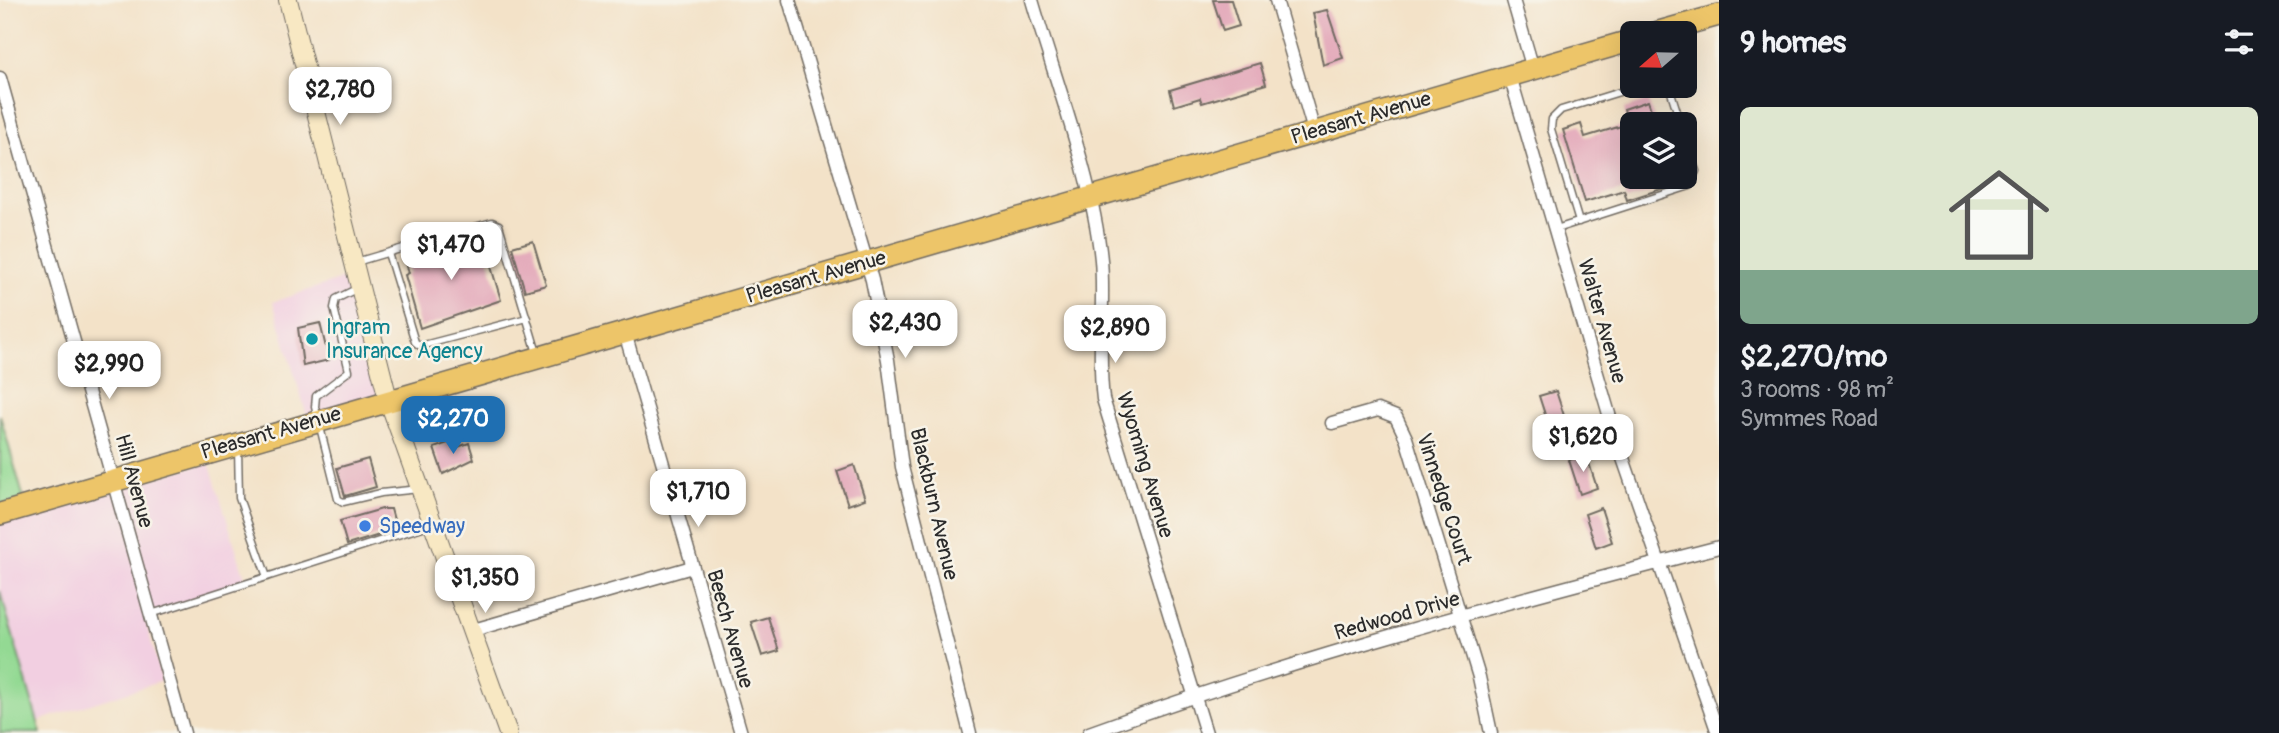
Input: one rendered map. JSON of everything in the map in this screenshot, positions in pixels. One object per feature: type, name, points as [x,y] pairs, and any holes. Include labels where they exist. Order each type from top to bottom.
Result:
[{"type":"main road","points":[[288,0],[388,399],[508,733]]},
{"type":"main road","points":[[1698,21],[1719,15]]},
{"type":"main road","name":"Pleasant Avenue","points":[[0,514],[388,399],[625,333],[1620,44]]},
{"type":"street","name":"Blackburn Avenue","points":[[789,0],[865,263],[888,360],[902,467],[970,733]]},
{"type":"street","name":"Wyoming Avenue","points":[[1032,0],[1089,198],[1101,258],[1102,298],[1098,363],[1103,399],[1206,733]]},
{"type":"street","points":[[1276,0],[1314,131]]},
{"type":"street","points":[[1513,0],[1532,69]]},
{"type":"street","name":"Walter Avenue","points":[[1510,76],[1616,438],[1718,733]]},
{"type":"street","name":"Hill Avenue","points":[[0,78],[184,733]]},
{"type":"street","name":"Beech Avenue","points":[[625,333],[741,733]]},
{"type":"street","name":"Vinnedge Court","points":[[1332,423],[1378,410],[1396,418],[1406,438],[1461,617],[1479,677],[1491,733]]},
{"type":"street","name":"Redwood Drive","points":[[1089,733],[1195,695],[1461,617],[1719,547]]},
{"type":"street","points":[[470,631],[692,567]]},
{"type":"lane","points":[[1579,222],[1551,129],[1552,119],[1561,110],[1620,92]]},
{"type":"lane","points":[[1556,229],[1681,189]]},
{"type":"lane","points":[[354,263],[492,222],[499,225],[538,358]]},
{"type":"lane","points":[[388,253],[415,342],[421,346],[527,318]]},
{"type":"lane","points":[[360,288],[336,299],[334,308],[349,371],[316,396],[315,407],[338,499],[343,502],[381,492],[419,489]]},
{"type":"lane","points":[[239,443],[239,498],[267,577]]},
{"type":"lane","points":[[151,614],[432,524]]},
{"type":"shaded area","points":[[357,274],[388,399],[309,423],[273,302]]},
{"type":"shaded area","points":[[209,462],[246,581],[146,622],[162,681],[38,721],[0,590],[0,524]]},
{"type":"green space","points":[[0,415],[26,506],[0,514]]},
{"type":"green space","points":[[0,591],[41,733],[0,733]]},
{"type":"building","points":[[1213,0],[1231,0],[1239,26],[1223,31]]},
{"type":"building","points":[[1327,10],[1343,58],[1323,65],[1313,13]]},
{"type":"building","points":[[1260,63],[1266,84],[1202,103],[1200,98],[1174,106],[1170,90]]},
{"type":"building","points":[[1648,101],[1652,112],[1625,112],[1624,109]]},
{"type":"building","points":[[1581,124],[1585,137],[1620,126],[1620,189],[1661,189],[1627,200],[1624,190],[1585,202],[1563,130]]},
{"type":"building","points":[[454,239],[457,248],[483,240],[501,300],[420,328],[405,275],[409,273],[406,263],[440,253],[437,244]]},
{"type":"building","points":[[533,241],[546,285],[525,291],[512,247]]},
{"type":"building","name":"Ingram Insurance Agency","points":[[320,323],[329,360],[303,366],[298,328]]},
{"type":"building","points":[[1556,391],[1567,425],[1550,430],[1539,396]]},
{"type":"building","points":[[456,440],[458,447],[469,443],[474,459],[443,474],[434,448]]},
{"type":"building","points":[[1586,454],[1597,488],[1580,494],[1569,460]]},
{"type":"building","points":[[368,459],[376,487],[345,496],[337,468]]},
{"type":"building","points":[[854,465],[865,499],[848,505],[837,471]]},
{"type":"building","points":[[1601,508],[1612,542],[1596,548],[1585,514]]},
{"type":"building","points":[[391,509],[394,520],[387,523],[389,532],[347,545],[340,521]]},
{"type":"building","points":[[768,617],[779,651],[762,656],[751,622]]},
{"type":"place","name":"Ingram Insurance Agency","points":[[312,339]]},
{"type":"place","name":"Speedway","points":[[365,526]]}]
